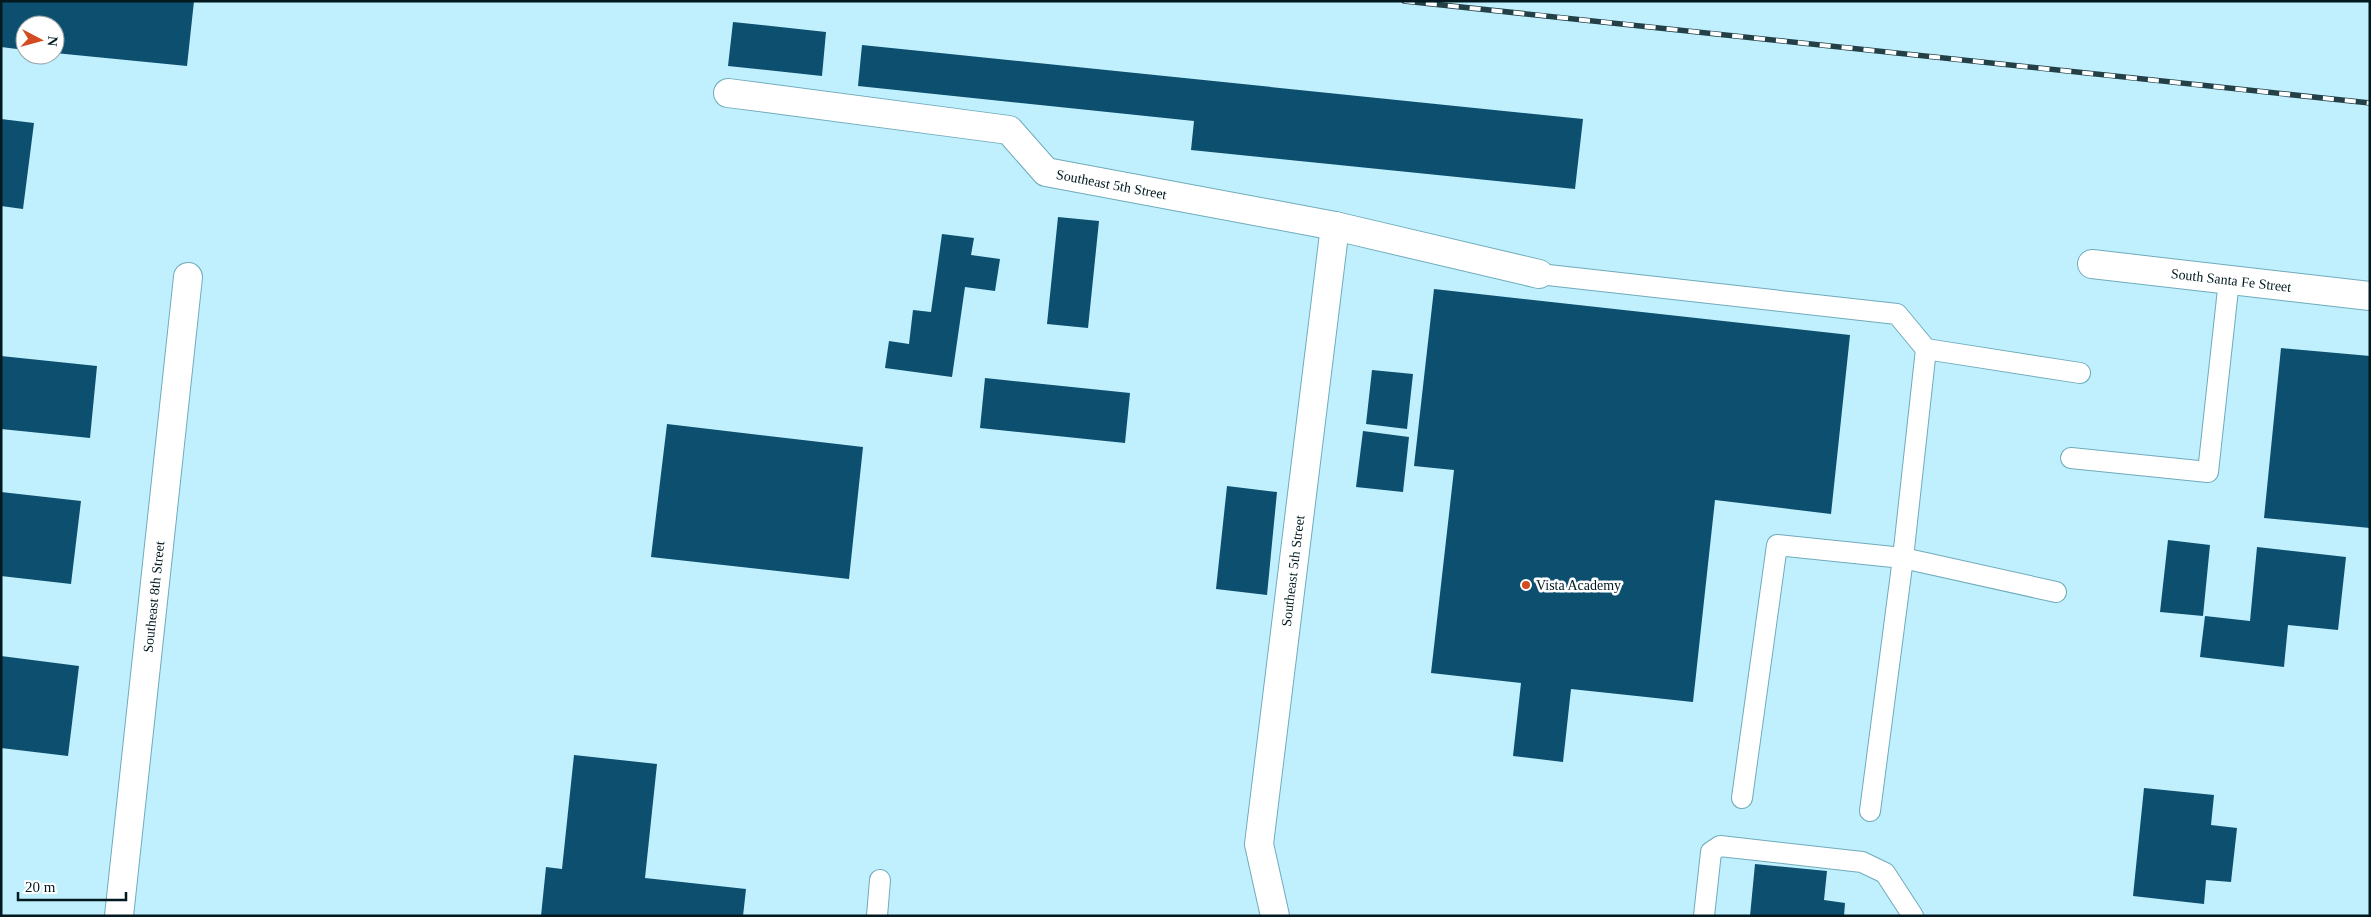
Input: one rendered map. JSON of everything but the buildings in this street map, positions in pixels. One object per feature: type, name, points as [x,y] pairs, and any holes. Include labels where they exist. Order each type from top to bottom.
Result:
[{"type":"street","name":"Southeast 5th Street","points":[[728,93],[1009,130],[1046,172],[1335,226],[1539,274]]},
{"type":"street","name":"Southeast 5th Street","points":[[1275,916],[1259,844],[1335,226]]},
{"type":"street","name":"South Santa Fe Street","points":[[2092,264],[2370,296]]},
{"type":"street","name":"Southeast 8th Street","points":[[119,916],[188,277]]},
{"type":"lane","points":[[1539,274],[1897,314],[1926,349],[2080,373]]},
{"type":"lane","points":[[2071,458],[2208,472],[2229,280]]},
{"type":"lane","points":[[1870,811],[1903,558],[1926,349]]},
{"type":"lane","points":[[1742,798],[1777,545],[1903,558],[2056,592]]},
{"type":"lane","points":[[1704,916],[1712,852],[1720,846],[1862,862],[1885,874],[1913,916]]},
{"type":"lane","points":[[877,916],[880,880]]},
{"type":"railway","points":[[1404,1],[2370,103]]},
{"type":"place","name":"Vista Academy","points":[[1526,585]]}]
